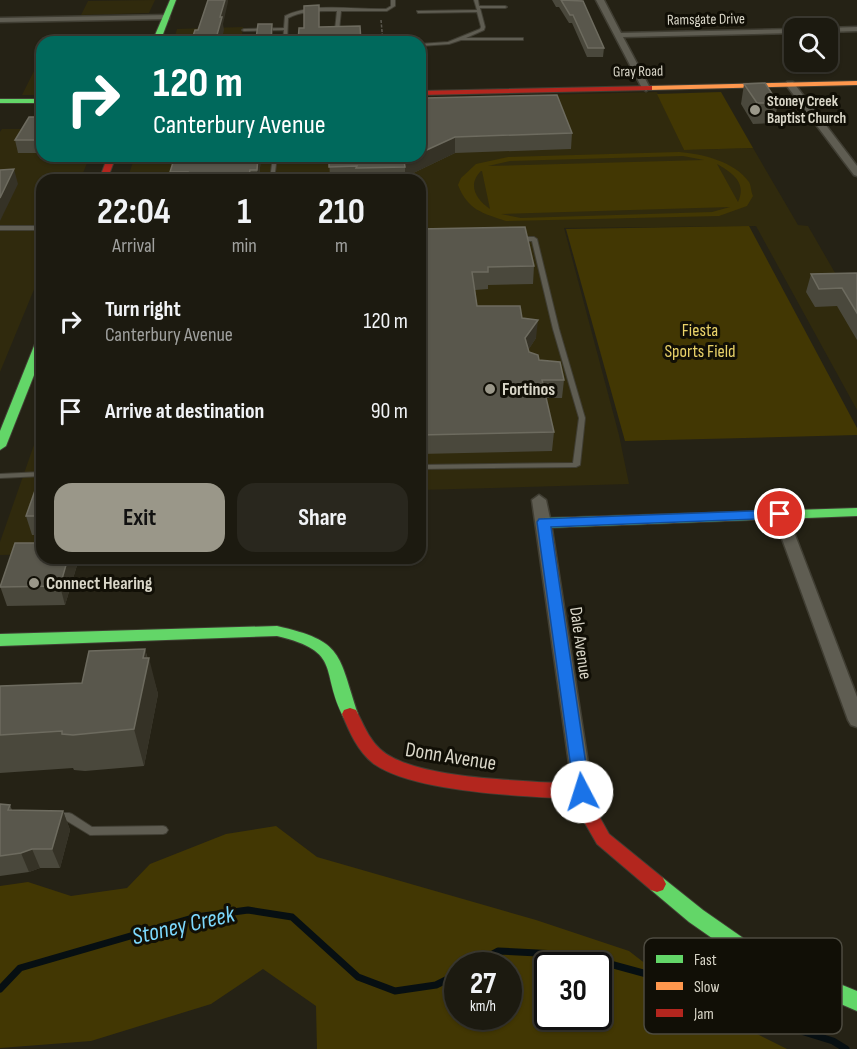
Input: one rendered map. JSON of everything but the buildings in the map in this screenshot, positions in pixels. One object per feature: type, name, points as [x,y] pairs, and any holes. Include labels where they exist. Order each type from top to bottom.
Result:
[{"type":"main road","points":[[158,36],[172,0]]},
{"type":"main road","name":"Gray Road","points":[[426,93],[857,83]]},
{"type":"main road","points":[[0,101],[36,101]]},
{"type":"main road","points":[[0,446],[36,368]]},
{"type":"main road","points":[[544,522],[857,512]]},
{"type":"main road","name":"Donn Avenue","points":[[0,640],[277,631],[304,635],[322,645],[332,657],[353,723],[374,754],[392,767],[423,775],[459,780],[551,791],[582,792]]},
{"type":"main road","points":[[582,792],[591,818],[603,839],[696,916],[728,938]]},
{"type":"main road","points":[[842,995],[857,1001]]},
{"type":"street","points":[[600,0],[646,88]]},
{"type":"street","points":[[0,20],[166,17]]},
{"type":"street","points":[[838,30],[857,29]]},
{"type":"street","name":"Ramsgate Drive","points":[[619,35],[784,31]]},
{"type":"street","points":[[790,84],[843,148],[857,173]]},
{"type":"street","name":"Dale Avenue","points":[[539,500],[582,792]]},
{"type":"street","points":[[780,514],[857,720]]},
{"type":"lane","points":[[285,36],[288,14],[308,11],[380,10],[392,8],[393,0]]},
{"type":"lane","points":[[426,45],[449,43],[482,30],[476,0]]},
{"type":"lane","points":[[418,12],[505,7]]},
{"type":"lane","points":[[337,30],[339,11]]},
{"type":"lane","points":[[244,30],[286,29]]},
{"type":"lane","points":[[462,39],[522,39]]},
{"type":"lane","points":[[0,228],[36,227]]},
{"type":"lane","points":[[426,467],[576,465],[582,418],[556,329],[534,239],[512,239]]},
{"type":"lane","points":[[0,476],[36,474]]},
{"type":"lane","points":[[46,817],[69,817],[90,831],[163,830]]},
{"type":"path","points":[[380,10],[382,36]]},
{"type":"shaded area","points":[[155,0],[149,13],[81,15],[88,1]]},
{"type":"shaded area","points":[[243,27],[242,36],[175,36],[177,29]]},
{"type":"shaded area","points":[[36,67],[36,95],[22,95]]},
{"type":"shaded area","points":[[657,92],[684,150],[753,148],[798,225],[808,226],[842,285],[857,285],[857,410],[756,226],[564,228],[619,435],[629,484],[426,490],[426,174],[129,174],[133,162],[426,162],[426,98]]},
{"type":"shaded area","points":[[36,111],[36,162],[88,162],[82,174],[36,174],[36,285],[0,372],[0,132],[2,129],[27,129]]},
{"type":"shaded area","points":[[36,439],[36,554],[0,555],[0,542]]},
{"type":"green space","points":[[721,92],[753,148],[684,150],[657,94]]},
{"type":"green space","points":[[688,153],[717,160],[735,169],[749,182],[753,196],[747,206],[719,216],[506,221],[483,213],[471,205],[458,185],[461,178],[476,164],[508,157]],"holes":[[[683,156],[704,160],[488,166],[510,161]],[[717,164],[733,175],[740,184],[738,202]],[[482,171],[490,209],[475,192],[477,176]],[[730,207],[712,212],[521,218],[501,214]]]},
{"type":"green space","name":"Fiesta Sports Field","points":[[749,226],[857,428],[857,435],[625,441],[566,229]]},
{"type":"green space","points":[[276,826],[317,857],[536,920],[629,951],[644,963],[644,1034],[757,1034],[787,1049],[317,1049],[316,1006],[263,969],[211,1004],[91,1041],[0,1048],[0,886],[28,882],[71,896],[127,888],[150,864],[226,834]]},
{"type":"waterway","name":"Stoney Creek","points":[[0,989],[20,968],[196,917],[248,910],[292,917],[358,977],[395,991],[436,985],[444,981]]},
{"type":"waterway","name":"Stoney Creek","points":[[496,952],[518,952]]},
{"type":"waterway","name":"Stoney Creek","points":[[522,952],[577,955],[644,973]]},
{"type":"waterway","name":"Stoney Creek","points":[[811,1034],[833,1041],[846,1049]]},
{"type":"traffic: fast","points":[[158,36],[173,0]]},
{"type":"traffic: fast","points":[[0,101],[36,101]]},
{"type":"traffic: fast","points":[[0,446],[36,356]]},
{"type":"traffic: fast","points":[[544,523],[857,512]]},
{"type":"traffic: fast","points":[[0,640],[277,631],[313,641],[323,648],[335,667],[350,714]]},
{"type":"traffic: fast","points":[[657,884],[728,938]]},
{"type":"traffic: fast","points":[[842,995],[857,1001]]},
{"type":"traffic: slow","points":[[649,88],[857,83]]},
{"type":"traffic: jam","points":[[426,93],[649,88]]},
{"type":"traffic: jam","points":[[105,174],[110,162]]},
{"type":"traffic: jam","points":[[350,714],[370,750],[380,759],[395,767],[418,774],[476,784],[582,792],[591,818],[603,839],[657,884]]},
{"type":"place","name":"Stoney Creek Baptist Church","points":[[755,110]]},
{"type":"place","name":"Fortinos","points":[[490,389]]},
{"type":"place","name":"Connect Hearing","points":[[34,583]]},
{"type":"route","points":[[582,792],[544,522],[780,514]]}]
